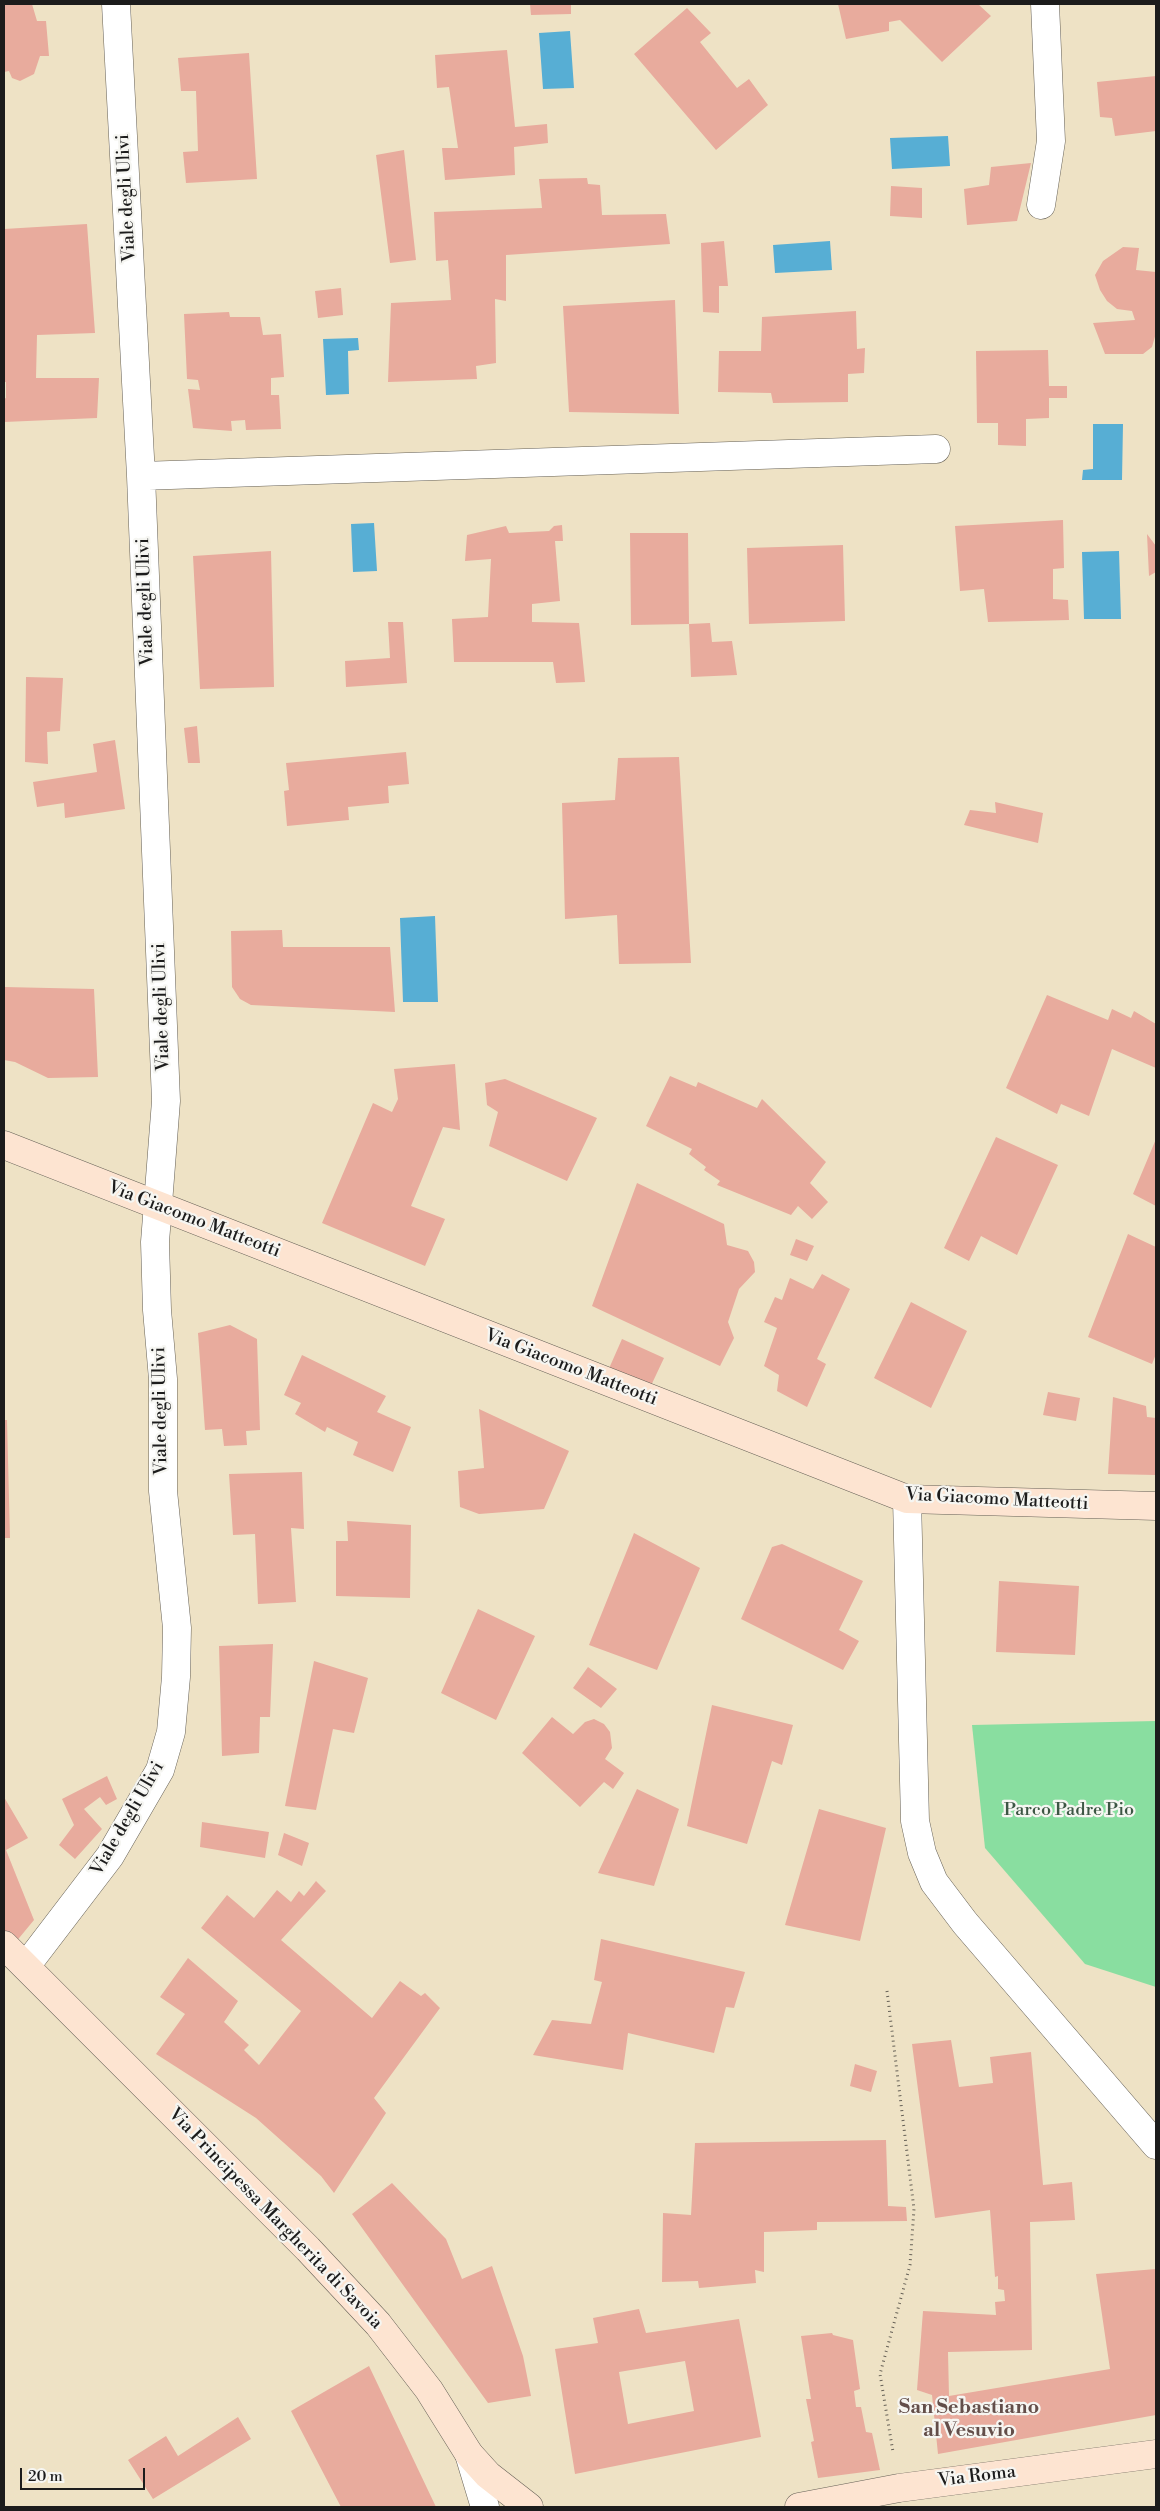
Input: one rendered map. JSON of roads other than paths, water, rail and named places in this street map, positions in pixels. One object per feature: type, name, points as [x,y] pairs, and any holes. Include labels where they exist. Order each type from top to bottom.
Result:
[{"type":"street","name":"Viale degli Ulivi","points":[[26,1966],[110,1856],[160,1770],[171,1732],[177,1628],[163,1492],[163,1378],[157,1310],[156,1206],[164,1158],[166,1101],[141,476],[116,4]]},
{"type":"street","points":[[1041,205],[1051,141],[1044,4]]},
{"type":"street","points":[[141,476],[936,449]]},
{"type":"street","name":"Via Giacomo Matteotti","points":[[4,1145],[907,1499],[1156,1506]]},
{"type":"street","points":[[907,1499],[915,1821],[922,1853],[934,1882],[965,1923],[1156,2145]]},
{"type":"street","name":"Via Principessa Margherita di Savoia","points":[[4,1945],[301,2242],[378,2324],[429,2390],[468,2454],[488,2475],[529,2507]]},
{"type":"street","points":[[468,2454],[485,2507]]},
{"type":"street","name":"Via Roma","points":[[799,2507],[899,2488],[1156,2454]]},
{"type":"water","points":[[570,31],[574,88],[543,89],[539,33]]},
{"type":"water","points":[[948,136],[950,166],[892,169],[890,138]]},
{"type":"water","points":[[830,241],[832,270],[775,273],[773,245]]},
{"type":"water","points":[[358,338],[359,350],[348,351],[349,394],[326,395],[323,339]]},
{"type":"water","points":[[1093,424],[1123,424],[1122,480],[1082,480],[1083,470],[1093,469]]},
{"type":"water","points":[[374,523],[377,571],[353,572],[351,524]]},
{"type":"water","points":[[1119,551],[1121,619],[1084,619],[1082,552]]},
{"type":"water","points":[[435,916],[438,1002],[403,1002],[400,918]]},
{"type":"district","name":"San Sebastiano al Vesuvio","points":[[969,2420]]},
{"type":"park label","name":"Parco Padre Pio","points":[[1069,1811]]}]
